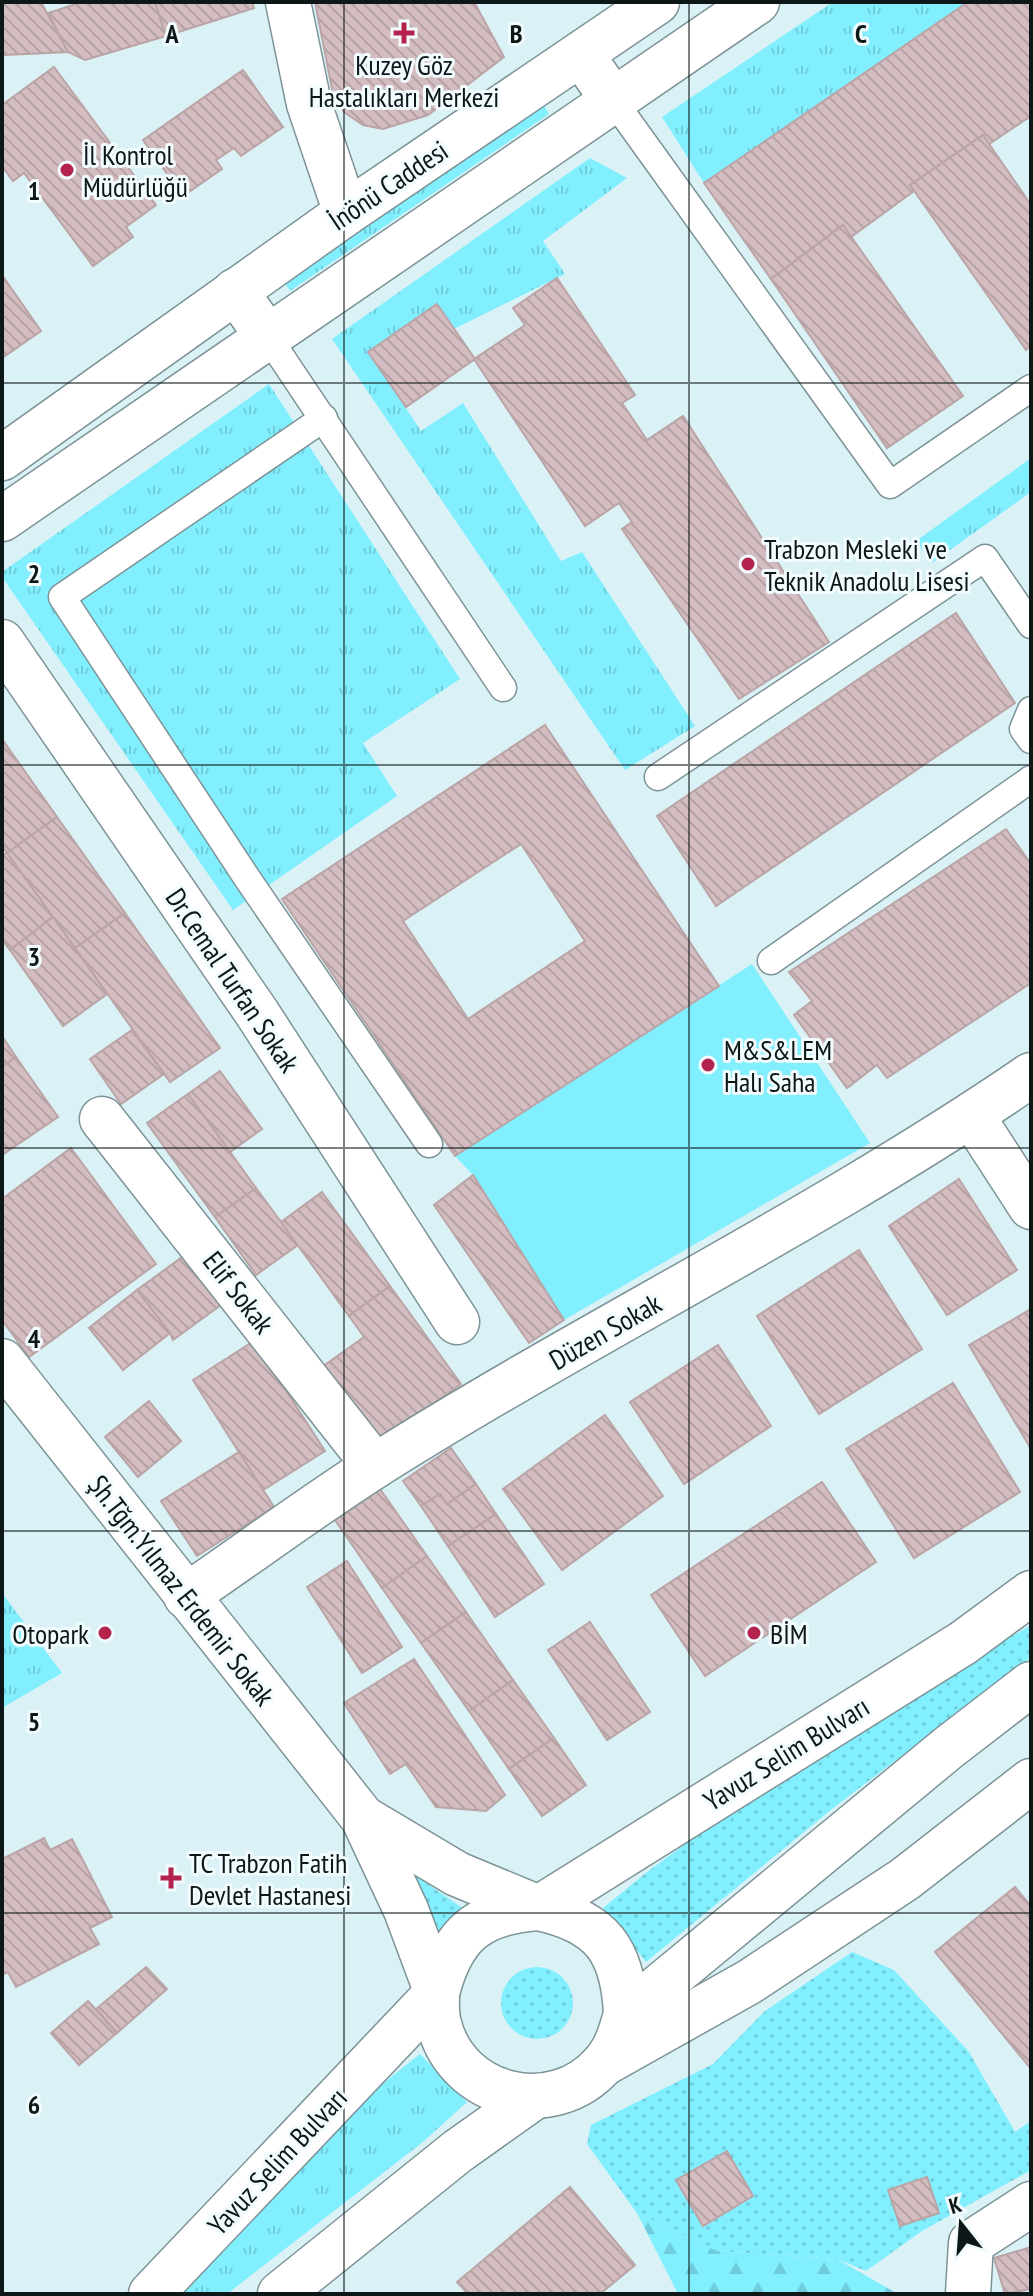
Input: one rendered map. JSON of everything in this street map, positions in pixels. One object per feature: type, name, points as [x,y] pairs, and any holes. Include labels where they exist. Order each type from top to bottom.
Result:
[{"type":"street","points":[[288,2],[309,104],[346,213]]},
{"type":"street","name":"İnönü Caddesi","points":[[2,458],[346,213],[657,2]]},
{"type":"street","name":"İnönü Caddesi","points":[[2,519],[757,2]]},
{"type":"street","points":[[581,54],[613,100]]},
{"type":"street","points":[[235,291],[268,337]]},
{"type":"street","name":"Dr.Cemal Turfan Sokak","points":[[2,642],[257,1013],[457,1322]]},
{"type":"street","name":"Düzen Sokak","points":[[186,1596],[375,1466],[853,1189],[972,1116],[1031,1075]]},
{"type":"street","points":[[972,1116],[1031,1207]]},
{"type":"street","name":"Elif Sokak","points":[[102,1119],[375,1466]]},
{"type":"street","name":"Şh.Tğm.Yılmaz Erdemir Sokak","points":[[2,1361],[363,1818],[406,1910],[437,1993]]},
{"type":"street","name":"Yavuz Selim Bulvarı","points":[[539,1908],[963,1643],[1031,1593]]},
{"type":"street","name":"Yavuz Selim Bulvarı","points":[[626,2014],[948,1748],[1031,1684]]},
{"type":"street","name":"Yavuz Selim Bulvarı","points":[[603,2064],[619,2040],[626,2014],[625,1984],[614,1955],[595,1931],[569,1914],[539,1908],[509,1910],[482,1921],[459,1940],[444,1964],[437,1993],[438,2023],[449,2050],[468,2073],[488,2087],[510,2095],[534,2097],[560,2093],[584,2081],[603,2064],[749,1982],[905,1879],[1031,1781]]},
{"type":"street","name":"Şh.Tğm.Yılmaz Erdemir Sokak","points":[[363,1818],[457,1874],[539,1908]]},
{"type":"street","name":"Yavuz Selim Bulvarı","points":[[151,2294],[437,1993]]},
{"type":"street","name":"Yavuz Selim Bulvarı","points":[[280,2294],[458,2151],[534,2097]]},
{"type":"street","points":[[968,2294],[971,2243],[1031,2204]]},
{"type":"lane","points":[[613,100],[890,485],[1031,388]]},
{"type":"lane","points":[[268,337],[503,688]]},
{"type":"lane","points":[[324,418],[62,597],[247,878],[429,1144]]},
{"type":"lane","points":[[658,777],[985,558],[1031,625]]},
{"type":"lane","points":[[1031,710],[1023,729],[1031,740]]},
{"type":"lane","points":[[771,961],[1031,779]]},
{"type":"green space","points":[[833,2],[968,2],[704,183],[662,117]]},
{"type":"green space","points":[[544,105],[549,114],[290,291],[283,280]]},
{"type":"green space","points":[[590,158],[627,178],[543,241],[565,274],[454,329],[437,305],[369,352],[421,431],[463,403],[561,561],[582,552],[695,726],[625,770],[332,339]]},
{"type":"green space","points":[[269,384],[460,679],[363,743],[397,796],[233,910],[2,577],[2,572]]},
{"type":"green space","points":[[1031,458],[1031,492],[932,563],[916,541]]},
{"type":"green space","name":"M&S&LEM Halı Saha","points":[[752,964],[870,1143],[564,1320],[473,1175],[455,1156]]},
{"type":"green space","points":[[2,1593],[62,1673],[2,1708]]},
{"type":"green space","points":[[1031,1625],[1031,1657],[832,1809],[646,1962],[603,1908],[791,1767]]},
{"type":"green space","points":[[404,1868],[477,1918],[444,1947]]},
{"type":"green space","points":[[852,1952],[894,1970],[969,2052],[1015,2132],[1031,2121],[1031,2170],[922,2231],[866,2271],[837,2259],[717,2251],[637,2213],[587,2144],[591,2125],[713,2064],[765,2011]]},
{"type":"green space","points":[[537,1967],[557,1973],[567,1983],[573,2003],[567,2023],[557,2033],[537,2039],[517,2033],[507,2023],[501,2003],[507,1983],[517,1973]]},
{"type":"green space","points":[[420,2054],[467,2102],[423,2142],[227,2294],[183,2294],[381,2085]]},
{"type":"green space","points":[[637,2213],[717,2251],[837,2259],[898,2294],[678,2294]]},
{"type":"building","points":[[2,2],[41,2],[68,52],[5,55],[2,50]]},
{"type":"building","points":[[82,2],[155,2],[166,36],[85,60],[68,52],[48,13]]},
{"type":"building","points":[[155,2],[252,2],[254,8],[166,36]]},
{"type":"building","points":[[315,2],[474,2],[504,57],[428,115],[383,129],[363,125],[344,112],[333,94]]},
{"type":"building","points":[[968,2],[1031,2],[1031,116],[989,144],[983,135],[910,185],[914,191],[851,237],[843,225],[771,279],[704,183]]},
{"type":"building","name":"İl Kontrol Müdürlüğü","points":[[54,67],[156,205],[126,227],[133,237],[93,266],[24,173],[13,181],[2,166],[2,105]]},
{"type":"building","points":[[243,70],[283,127],[241,156],[234,148],[216,160],[222,169],[183,196],[143,140]]},
{"type":"building","points":[[983,135],[1031,205],[1031,345],[1026,350],[910,185]]},
{"type":"building","points":[[843,225],[963,396],[887,448],[771,279]]},
{"type":"building","points":[[2,275],[41,331],[2,358]]},
{"type":"building","points":[[557,278],[635,395],[622,403],[647,440],[683,416],[829,642],[739,699],[622,529],[632,522],[619,503],[585,526],[474,359],[525,325],[513,308]]},
{"type":"building","points":[[437,304],[475,359],[406,407],[368,352]]},
{"type":"building","points":[[956,613],[1015,703],[716,906],[657,816]]},
{"type":"building","points":[[545,725],[719,986],[455,1156],[282,899]],"holes":[[[521,844],[585,941],[468,1019],[403,921]]]},
{"type":"building","points":[[2,739],[57,817],[7,853],[2,845]]},
{"type":"building","points":[[57,817],[125,913],[75,948],[7,853]]},
{"type":"building","points":[[1006,829],[1031,864],[1031,983],[887,1078],[877,1065],[847,1088],[794,1015],[812,1001],[789,972]]},
{"type":"building","points":[[7,853],[53,917],[10,950],[2,940],[2,856]]},
{"type":"building","points":[[125,913],[220,1048],[170,1082],[75,948]]},
{"type":"building","points":[[53,917],[107,994],[63,1026],[10,950]]},
{"type":"building","points":[[132,1030],[164,1074],[121,1104],[90,1059]]},
{"type":"building","points":[[2,1036],[16,1057],[2,1067]]},
{"type":"building","points":[[16,1057],[58,1117],[2,1155],[2,1067]]},
{"type":"building","points":[[220,1071],[262,1129],[230,1152],[188,1094]]},
{"type":"building","points":[[188,1094],[256,1188],[215,1217],[147,1123]]},
{"type":"building","points":[[71,1148],[156,1264],[29,1357],[2,1320],[2,1199]]},
{"type":"building","points":[[473,1175],[564,1320],[529,1343],[434,1205]]},
{"type":"building","points":[[959,1179],[1017,1270],[947,1315],[889,1226]]},
{"type":"building","points":[[256,1188],[298,1245],[256,1275],[215,1217]]},
{"type":"building","points":[[322,1192],[390,1286],[349,1316],[281,1222]]},
{"type":"building","points":[[859,1250],[922,1349],[819,1414],[757,1316]]},
{"type":"building","points":[[189,1252],[225,1302],[173,1340],[137,1290]]},
{"type":"building","points":[[390,1286],[461,1384],[377,1444],[322,1367],[364,1337],[349,1316]]},
{"type":"building","points":[[137,1290],[170,1333],[123,1370],[89,1328]]},
{"type":"building","points":[[1031,1309],[1031,1449],[969,1345]]},
{"type":"building","points":[[254,1341],[325,1451],[263,1490],[193,1380]]},
{"type":"building","points":[[718,1345],[771,1426],[684,1484],[630,1402]]},
{"type":"building","points":[[953,1383],[1020,1492],[914,1558],[846,1449]]},
{"type":"building","points":[[149,1401],[181,1441],[138,1477],[105,1437]]},
{"type":"building","points":[[605,1415],[663,1496],[562,1570],[503,1489]]},
{"type":"building","points":[[451,1448],[476,1484],[447,1504],[440,1494],[421,1506],[403,1481]]},
{"type":"building","points":[[239,1452],[274,1507],[197,1556],[161,1501]]},
{"type":"building","points":[[822,1482],[876,1562],[705,1676],[651,1595]]},
{"type":"building","points":[[476,1484],[496,1514],[448,1546],[421,1506],[440,1494],[447,1504]]},
{"type":"building","points":[[380,1489],[427,1556],[382,1588],[335,1520]]},
{"type":"building","points":[[496,1514],[544,1584],[495,1617],[448,1546]]},
{"type":"building","points":[[427,1556],[466,1612],[421,1643],[382,1588]]},
{"type":"building","points":[[347,1561],[402,1647],[362,1673],[307,1587]]},
{"type":"building","points":[[466,1612],[513,1680],[469,1711],[421,1643]]},
{"type":"building","points":[[590,1622],[650,1712],[607,1740],[548,1650]]},
{"type":"building","points":[[414,1659],[505,1795],[486,1811],[436,1807],[406,1764],[390,1774],[344,1703]]},
{"type":"building","points":[[513,1680],[554,1738],[509,1769],[469,1711]]},
{"type":"building","points":[[554,1738],[586,1785],[542,1816],[509,1769]]},
{"type":"building","points":[[44,1838],[50,1850],[72,1839],[112,1917],[90,1928],[99,1944],[16,1987],[8,1972],[2,1975],[2,1859]]},
{"type":"building","points":[[1015,1887],[1031,1906],[1031,2069],[935,1952]]},
{"type":"building","points":[[146,1967],[167,1989],[117,2033],[96,2009]]},
{"type":"building","points":[[88,2001],[117,2033],[79,2065],[51,2033]]},
{"type":"building","points":[[727,2151],[753,2196],[703,2226],[676,2180]]},
{"type":"building","points":[[927,2177],[939,2213],[900,2226],[888,2190]]},
{"type":"building","points":[[570,2187],[635,2265],[600,2294],[468,2294],[457,2282]]},
{"type":"building","points":[[1031,2247],[1031,2289],[1005,2294],[994,2258]]},
{"type":"place","name":"Kuzey Göz Hastalıkları Merkezi","points":[[404,33]]},
{"type":"place","name":"İl Kontrol Müdürlüğü","points":[[67,170]]},
{"type":"place","name":"Trabzon Mesleki ve Teknik Anadolu Lisesi","points":[[748,564]]},
{"type":"place","name":"M&S&LEM Halı Saha","points":[[708,1065]]},
{"type":"place","name":"Otopark","points":[[105,1633]]},
{"type":"place","name":"BİM","points":[[754,1633]]},
{"type":"place","name":"TC Trabzon Fatih Devlet Hastanesi","points":[[171,1878]]}]
